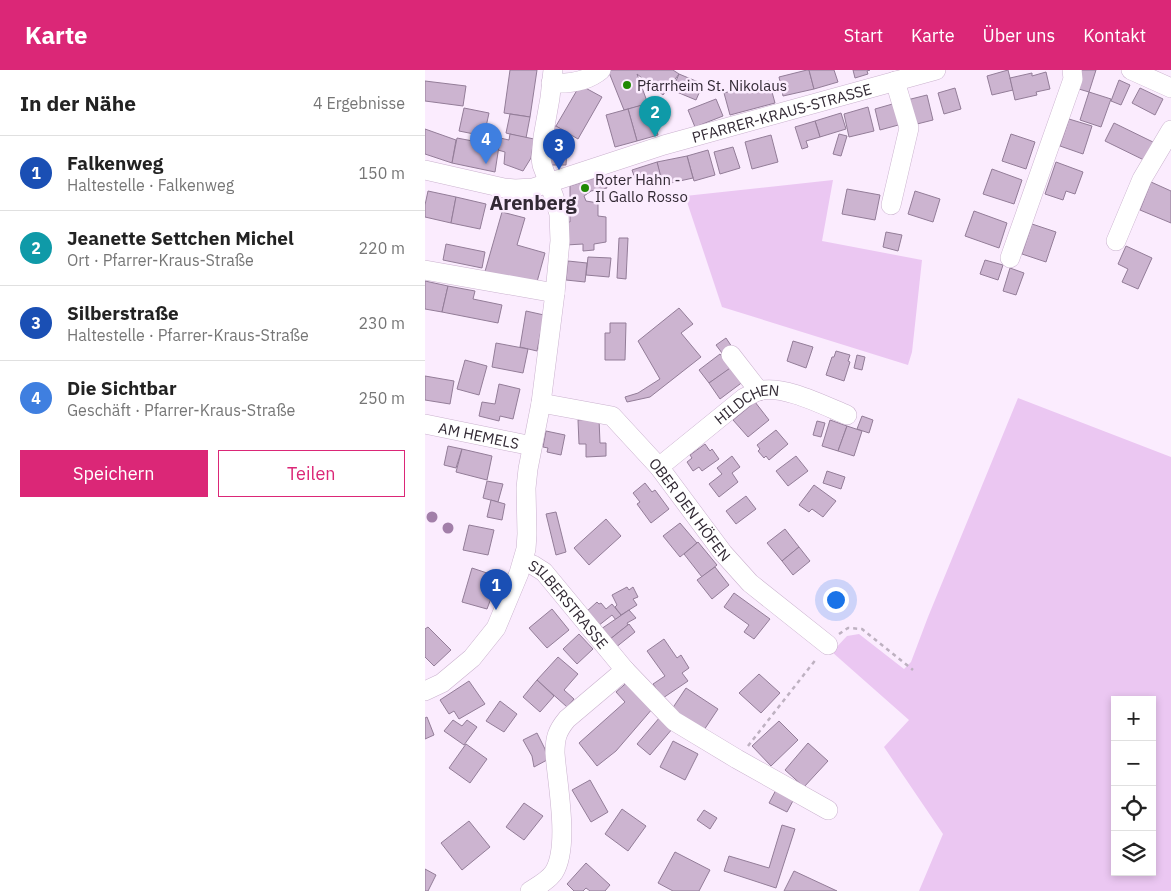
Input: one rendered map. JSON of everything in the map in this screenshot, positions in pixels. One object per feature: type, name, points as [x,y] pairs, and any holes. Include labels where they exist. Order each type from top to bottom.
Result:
[{"type":"street","points":[[552,77],[563,84],[575,83],[601,70]]},
{"type":"street","name":"PFARRER-KRAUS-STRASSE","points":[[425,170],[504,188],[533,188],[615,167],[664,145],[935,70]]},
{"type":"street","points":[[1010,258],[1073,79],[1072,70]]},
{"type":"street","points":[[1131,70],[1171,88]]},
{"type":"street","name":"SILBERSTRASSE","points":[[552,77],[541,158],[559,214],[560,241],[541,403],[528,469],[527,534],[523,561],[544,572],[625,670],[674,721],[828,810]]},
{"type":"street","points":[[891,205],[909,128],[895,81]]},
{"type":"street","points":[[1116,242],[1142,178],[1171,130]]},
{"type":"street","points":[[425,270],[555,293]]},
{"type":"street","points":[[731,355],[759,391]]},
{"type":"street","name":"HILDCHEN","points":[[659,467],[744,398],[759,391],[788,391],[847,415]]},
{"type":"street","name":"OBER DEN HÖFEN","points":[[541,403],[611,416],[659,467],[723,553],[750,583],[828,645]]},
{"type":"street","name":"AM HEMELS","points":[[425,424],[532,446]]},
{"type":"street","points":[[425,691],[442,683],[472,658],[496,628],[523,561]]},
{"type":"street","points":[[530,891],[543,883],[554,872],[559,859],[562,830],[555,753],[555,740],[559,728],[625,670]]},
{"type":"path","points":[[737,759],[836,635],[848,628],[862,629],[913,670]]},
{"type":"shaded area","points":[[833,180],[822,241],[922,260],[912,352],[908,365],[722,307],[685,196]]},
{"type":"shaded area","points":[[1018,398],[1171,457],[1171,891],[919,891],[943,834],[884,747],[909,720],[832,652],[847,636],[859,634],[904,669],[911,662]]},
{"type":"building","points":[[510,70],[537,70],[530,117],[504,113]]},
{"type":"building","name":"Pfarrheim St. Nikolaus","points":[[608,70],[673,70],[679,74],[663,95],[637,74],[648,104],[624,110]]},
{"type":"building","points":[[809,70],[814,89],[783,96],[779,77]]},
{"type":"building","points":[[809,70],[834,70],[838,82],[814,89]]},
{"type":"building","points":[[853,70],[870,70],[867,71],[868,74],[855,78]]},
{"type":"building","points":[[1008,70],[1013,90],[992,95],[987,76]]},
{"type":"building","points":[[1077,70],[1096,70],[1089,92],[1072,87]]},
{"type":"building","points":[[1046,72],[1050,89],[1036,92],[1037,95],[1015,100],[1010,78],[1032,73],[1032,76]]},
{"type":"building","points":[[679,74],[703,84],[696,100],[672,90]]},
{"type":"building","points":[[1119,80],[1130,85],[1121,105],[1111,101]]},
{"type":"building","points":[[425,81],[466,86],[463,106],[425,101]]},
{"type":"building","points":[[769,81],[775,103],[730,115],[724,93]]},
{"type":"building","points":[[580,85],[602,97],[578,139],[556,126]]},
{"type":"building","points":[[955,88],[961,109],[944,114],[938,93]]},
{"type":"building","points":[[1140,88],[1163,99],[1155,115],[1132,103]]},
{"type":"building","points":[[1089,92],[1111,99],[1101,127],[1080,120]]},
{"type":"building","points":[[927,95],[933,120],[913,125],[907,100]]},
{"type":"building","points":[[716,99],[723,116],[695,127],[688,110]]},
{"type":"building","points":[[649,103],[658,135],[637,141],[628,109]]},
{"type":"building","points":[[896,103],[902,124],[880,130],[875,109]]},
{"type":"building","points":[[868,107],[874,131],[849,137],[844,114]]},
{"type":"building","points":[[464,108],[489,113],[484,136],[459,131]]},
{"type":"building","points":[[628,109],[637,141],[615,147],[606,115]]},
{"type":"building","points":[[841,113],[846,129],[820,137],[815,121]]},
{"type":"building","points":[[510,114],[530,117],[526,138],[506,133]]},
{"type":"building","points":[[1069,119],[1092,126],[1083,154],[1060,146]]},
{"type":"building","points":[[815,121],[820,137],[806,141],[808,147],[802,149],[795,127]]},
{"type":"building","points":[[1114,123],[1157,144],[1148,162],[1105,141]]},
{"type":"building","points":[[556,126],[568,133],[566,165],[544,165],[549,127]]},
{"type":"building","points":[[425,129],[456,140],[452,163],[425,154]]},
{"type":"building","points":[[510,134],[534,139],[531,158],[523,171],[504,164],[505,152],[498,150],[500,138],[509,140]]},
{"type":"building","points":[[839,134],[847,136],[841,156],[833,154]]},
{"type":"building","points":[[1011,134],[1035,142],[1026,169],[1002,161]]},
{"type":"building","points":[[771,135],[778,162],[752,169],[745,142]]},
{"type":"building","points":[[457,138],[499,146],[495,172],[452,163]]},
{"type":"building","points":[[733,147],[740,168],[720,174],[714,152]]},
{"type":"building","points":[[708,150],[715,175],[694,181],[687,156]]},
{"type":"building","points":[[687,156],[693,178],[662,185],[657,162]]},
{"type":"building","points":[[657,162],[661,177],[637,184],[632,170]]},
{"type":"building","points":[[1056,162],[1083,172],[1075,194],[1066,191],[1063,200],[1045,194]]},
{"type":"building","points":[[992,169],[1022,180],[1014,204],[983,194]]},
{"type":"building","points":[[604,175],[607,188],[591,191],[584,196],[586,201],[598,203],[598,216],[606,217],[606,242],[594,244],[594,250],[583,251],[583,244],[566,245],[566,222],[570,222],[570,186]]},
{"type":"building","points":[[1151,182],[1171,191],[1171,223],[1140,210]]},
{"type":"building","points":[[847,189],[880,195],[875,220],[842,214]]},
{"type":"building","points":[[428,191],[456,197],[451,223],[425,217]]},
{"type":"building","points":[[915,191],[940,199],[933,222],[908,214]]},
{"type":"building","points":[[456,197],[486,204],[480,229],[451,223]]},
{"type":"building","points":[[974,211],[1007,223],[999,248],[965,236]]},
{"type":"building","points":[[502,212],[525,218],[517,245],[545,253],[535,289],[484,275]]},
{"type":"building","points":[[1032,224],[1056,232],[1046,262],[1022,254]]},
{"type":"building","points":[[886,232],[902,235],[898,251],[883,247]]},
{"type":"building","points":[[619,238],[628,238],[626,279],[617,278]]},
{"type":"building","points":[[446,244],[485,252],[482,268],[443,260]]},
{"type":"building","points":[[1126,246],[1152,258],[1138,289],[1122,282],[1128,269],[1118,264]]},
{"type":"building","points":[[588,257],[611,258],[609,277],[586,275]]},
{"type":"building","points":[[985,260],[1003,265],[998,280],[980,274]]},
{"type":"building","points":[[568,261],[587,263],[585,282],[566,280]]},
{"type":"building","points":[[1010,268],[1024,273],[1016,295],[1003,291]]},
{"type":"building","points":[[425,281],[448,286],[442,312],[425,309]]},
{"type":"building","points":[[448,286],[475,291],[473,299],[502,305],[498,323],[442,312]]},
{"type":"building","points":[[679,308],[693,324],[681,333],[701,357],[650,397],[627,402],[625,397],[638,393],[660,379],[638,341]]},
{"type":"building","points":[[526,311],[544,315],[537,351],[520,347]]},
{"type":"building","points":[[610,323],[626,323],[625,360],[605,360],[605,333],[610,333]]},
{"type":"building","points":[[726,338],[734,350],[725,357],[716,345]]},
{"type":"building","points":[[793,341],[813,347],[806,368],[787,361]]},
{"type":"building","points":[[496,343],[528,349],[523,373],[492,367]]},
{"type":"building","points":[[836,351],[850,355],[848,361],[850,362],[844,381],[826,375]]},
{"type":"building","points":[[720,354],[731,368],[709,383],[699,370]]},
{"type":"building","points":[[857,355],[865,357],[862,370],[854,368]]},
{"type":"building","points":[[465,360],[487,366],[479,395],[457,389]]},
{"type":"building","points":[[733,366],[744,381],[720,399],[709,383]]},
{"type":"building","points":[[425,376],[454,381],[450,404],[425,400]]},
{"type":"building","points":[[499,384],[520,389],[513,419],[500,416],[499,421],[479,416],[482,402],[495,404]]},
{"type":"building","points":[[755,402],[769,420],[748,437],[733,420]]},
{"type":"building","points":[[862,416],[873,420],[869,433],[857,429]]},
{"type":"building","points":[[599,419],[600,443],[606,443],[606,456],[586,457],[586,444],[579,444],[578,420]]},
{"type":"building","points":[[830,420],[847,426],[838,451],[822,446]]},
{"type":"building","points":[[817,421],[825,423],[821,437],[813,435]]},
{"type":"building","points":[[847,426],[862,431],[854,456],[838,451]]},
{"type":"building","points":[[776,430],[788,444],[769,460],[766,456],[764,458],[758,451],[760,449],[757,445]]},
{"type":"building","points":[[546,431],[565,435],[561,455],[547,452],[548,448],[543,447]]},
{"type":"building","points":[[705,444],[710,451],[712,449],[719,459],[702,471],[699,467],[693,471],[687,462],[692,458],[690,455]]},
{"type":"building","points":[[448,446],[462,449],[456,468],[444,465]]},
{"type":"building","points":[[462,449],[492,456],[487,480],[456,472]]},
{"type":"building","points":[[732,456],[740,467],[732,473],[738,482],[719,497],[709,484],[722,474],[717,468]]},
{"type":"building","points":[[796,456],[808,471],[788,486],[776,471]]},
{"type":"building","points":[[827,471],[845,477],[841,489],[823,483]]},
{"type":"building","points":[[487,481],[503,484],[498,502],[483,498]]},
{"type":"building","points":[[645,483],[652,492],[655,490],[669,509],[651,523],[637,504],[640,502],[633,493]]},
{"type":"building","points":[[814,485],[836,501],[823,517],[812,509],[809,512],[799,505]]},
{"type":"building","points":[[746,496],[756,509],[736,524],[726,511]]},
{"type":"building","points":[[491,500],[505,504],[502,520],[487,517]]},
{"type":"building","points":[[556,512],[566,552],[556,555],[546,514]]},
{"type":"building","points":[[606,519],[621,536],[589,565],[574,548]]},
{"type":"building","points":[[680,523],[697,543],[680,557],[663,536]]},
{"type":"building","points":[[469,525],[494,530],[488,555],[463,550]]},
{"type":"building","points":[[785,529],[799,547],[782,561],[767,543]]},
{"type":"building","points":[[698,542],[717,565],[702,577],[684,554]]},
{"type":"building","points":[[799,547],[810,561],[793,575],[782,561]]},
{"type":"building","points":[[715,567],[729,585],[712,599],[697,580]]},
{"type":"building","points":[[472,568],[499,577],[487,609],[462,602]]},
{"type":"building","points":[[627,587],[629,590],[633,587],[638,597],[633,599],[637,605],[621,615],[615,607],[617,605],[612,595]]},
{"type":"building","points":[[734,593],[770,619],[754,639],[744,632],[749,625],[724,607]]},
{"type":"building","points":[[597,602],[601,603],[606,609],[612,604],[621,615],[616,620],[612,615],[598,626],[586,612]]},
{"type":"building","points":[[552,609],[569,630],[547,648],[529,628]]},
{"type":"building","points":[[629,610],[636,618],[627,623],[628,625],[609,640],[601,629]]},
{"type":"building","points":[[629,624],[635,632],[615,648],[609,640]]},
{"type":"building","points":[[428,627],[451,650],[434,666],[425,657],[425,629]]},
{"type":"building","points":[[579,634],[593,649],[577,664],[563,649]]},
{"type":"building","points":[[664,639],[677,658],[681,655],[689,668],[682,673],[688,681],[663,698],[653,684],[665,676],[647,651]]},
{"type":"building","points":[[558,657],[578,674],[564,690],[574,699],[567,707],[537,680]]},
{"type":"building","points":[[759,674],[780,693],[761,713],[739,693]]},
{"type":"building","points":[[631,679],[653,708],[616,751],[597,766],[579,743],[625,702],[616,692]]},
{"type":"building","points":[[537,680],[554,696],[540,712],[523,697]]},
{"type":"building","points":[[469,681],[485,704],[459,719],[454,711],[449,714],[440,700]]},
{"type":"building","points":[[686,688],[718,709],[704,730],[672,709]]},
{"type":"building","points":[[500,701],[517,714],[504,732],[486,721]]},
{"type":"building","points":[[427,717],[434,735],[425,739],[425,718]]},
{"type":"building","points":[[660,717],[673,728],[650,755],[637,744]]},
{"type":"building","points":[[453,720],[462,726],[467,720],[477,727],[464,745],[444,731]]},
{"type":"building","points":[[779,721],[798,740],[771,766],[752,746]]},
{"type":"building","points":[[537,733],[545,749],[547,760],[534,767],[532,756],[523,740]]},
{"type":"building","points":[[673,741],[698,754],[685,780],[660,767]]},
{"type":"building","points":[[808,743],[828,761],[804,787],[785,770]]},
{"type":"building","points":[[466,744],[487,759],[470,783],[449,768]]},
{"type":"building","points":[[590,780],[608,812],[591,822],[572,790]]},
{"type":"building","points":[[777,788],[795,797],[787,812],[769,803]]},
{"type":"building","points":[[524,803],[543,816],[524,840],[506,827]]},
{"type":"building","points":[[622,809],[646,826],[628,851],[605,834]]},
{"type":"building","points":[[704,810],[717,818],[710,829],[697,820]]},
{"type":"building","points":[[469,821],[490,847],[462,870],[441,843]]},
{"type":"building","points":[[782,825],[795,829],[776,888],[724,871],[729,856],[769,868]]},
{"type":"building","points":[[675,852],[710,870],[699,891],[673,891],[658,883]]},
{"type":"building","points":[[586,863],[610,885],[605,891],[590,891],[586,888],[583,891],[574,891],[567,884]]},
{"type":"building","points":[[425,869],[436,875],[428,891],[425,891]]},
{"type":"building","points":[[794,871],[837,891],[784,891]]},
{"type":"place","name":"Pfarrheim St. Nikolaus","points":[[627,85]]},
{"type":"place","name":"Jeanette Settchen Michel","points":[[655,137]]},
{"type":"place","name":"Die Sichtbar","points":[[486,164]]},
{"type":"place","name":"Silberstraße","points":[[559,170]]},
{"type":"place","name":"Roter Hahn - Il Gallo Rosso","points":[[585,188]]},
{"type":"place","name":"Falkenweg","points":[[496,610]]},
{"type":"district","name":"Arenberg","points":[[533,202]]}]
